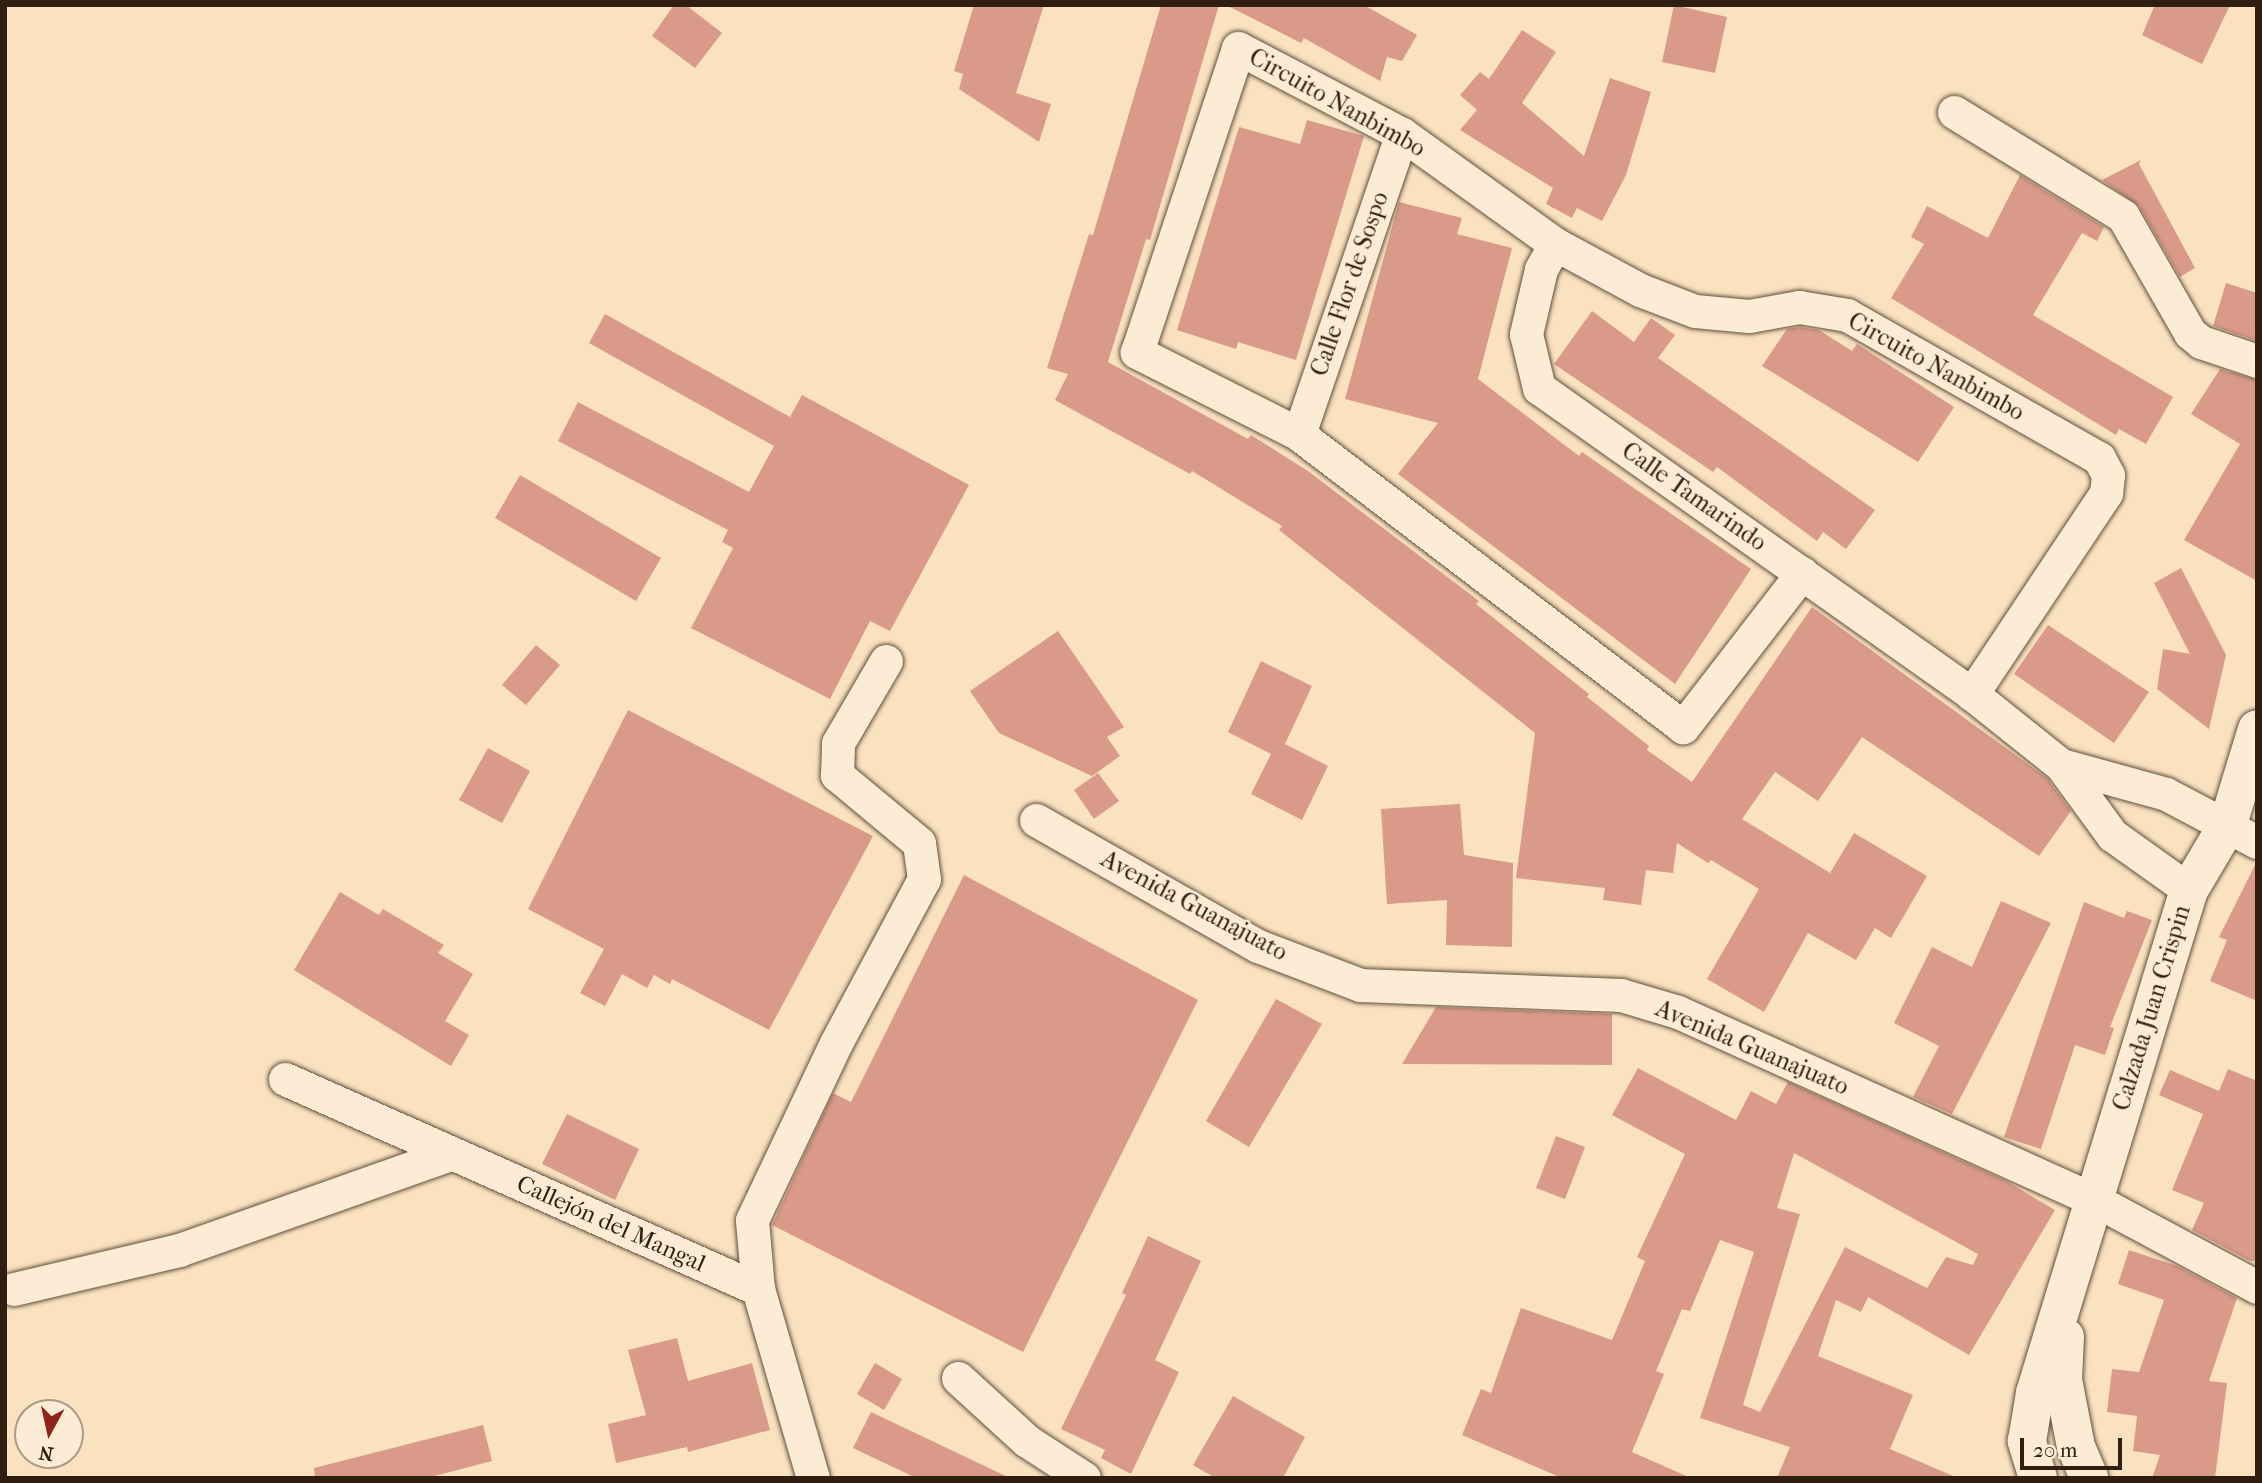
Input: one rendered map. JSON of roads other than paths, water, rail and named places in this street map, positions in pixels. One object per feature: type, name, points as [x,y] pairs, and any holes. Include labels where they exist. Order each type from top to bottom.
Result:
[{"type":"main road","name":"Calzada Juan Crispin","points":[[2038,1478],[2027,1441],[2035,1393],[2189,890],[2242,833],[2257,729]]},
{"type":"main road","name":"Calzada Juan Crispin","points":[[2067,1294],[2063,1380],[2076,1447],[2089,1478]]},
{"type":"street","name":"Circuito Nanbimbo","points":[[1802,572],[1683,727],[1299,434],[1137,352],[1238,48],[1402,134],[1555,244],[1640,290],[1695,312],[1749,316],[1799,307],[1847,315],[2098,458],[2108,475],[2106,493],[1972,694]]},
{"type":"street","points":[[1954,112],[2123,216],[2190,333],[2201,342],[2257,361]]},
{"type":"street","name":"Calle Flor de Sospo","points":[[1299,434],[1402,134]]},
{"type":"street","name":"Calle Tamarindo","points":[[1555,244],[1541,269],[1526,334],[1539,388],[1972,694]]},
{"type":"street","points":[[813,1478],[758,1289],[752,1220],[836,1043],[924,879],[919,843],[837,775],[838,743],[886,661]]},
{"type":"street","points":[[1972,694],[2061,765],[2112,835],[2189,890]]},
{"type":"street","points":[[2061,765],[2166,794],[2242,833]]},
{"type":"street","name":"Avenida Guanajuato","points":[[1036,820],[1258,946],[1360,985],[1621,995],[1678,1012],[2093,1199],[2257,1287]]},
{"type":"street","name":"Callejón del Mangal","points":[[285,1079],[758,1289]]},
{"type":"street","points":[[14,1289],[180,1250],[450,1154]]},
{"type":"street","points":[[958,1378],[1027,1441],[1084,1478]]}]
